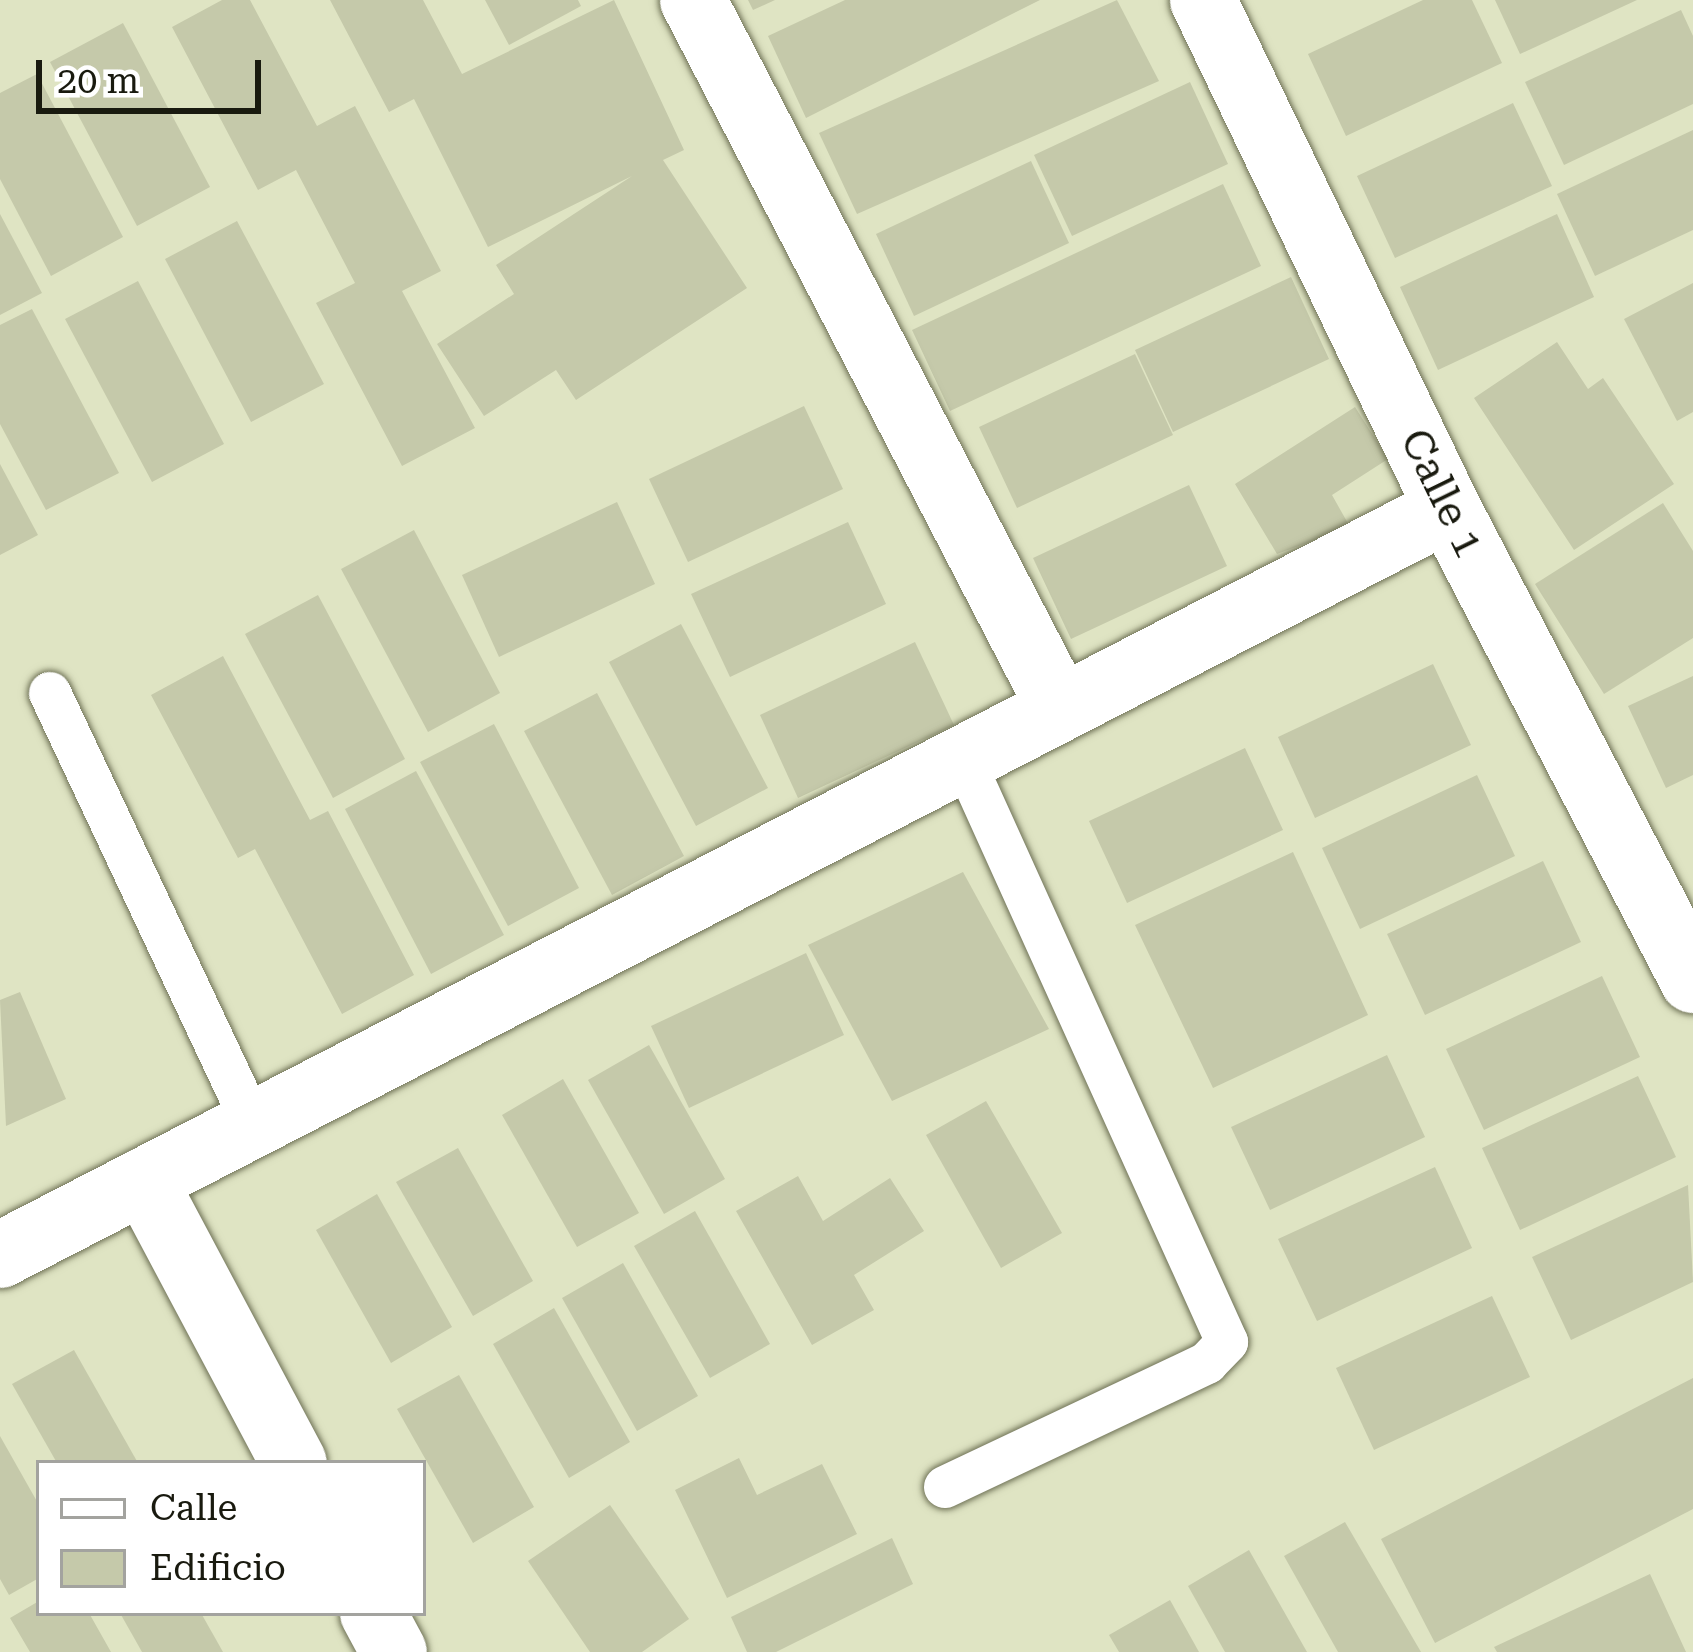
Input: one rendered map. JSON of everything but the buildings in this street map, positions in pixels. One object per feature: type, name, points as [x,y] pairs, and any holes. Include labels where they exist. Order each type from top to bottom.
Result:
[{"type":"street","points":[[693,0],[1060,708]]},
{"type":"street","name":"Calle 1","points":[[1203,0],[1448,508],[1693,980]]},
{"type":"street","points":[[0,1256],[1448,508]]},
{"type":"street","points":[[144,1181],[292,1460]]},
{"type":"street","points":[[376,1616],[394,1652]]},
{"type":"lane","points":[[50,694],[253,1125]]},
{"type":"lane","points":[[944,1487],[1207,1363],[1227,1342],[963,758]]}]
